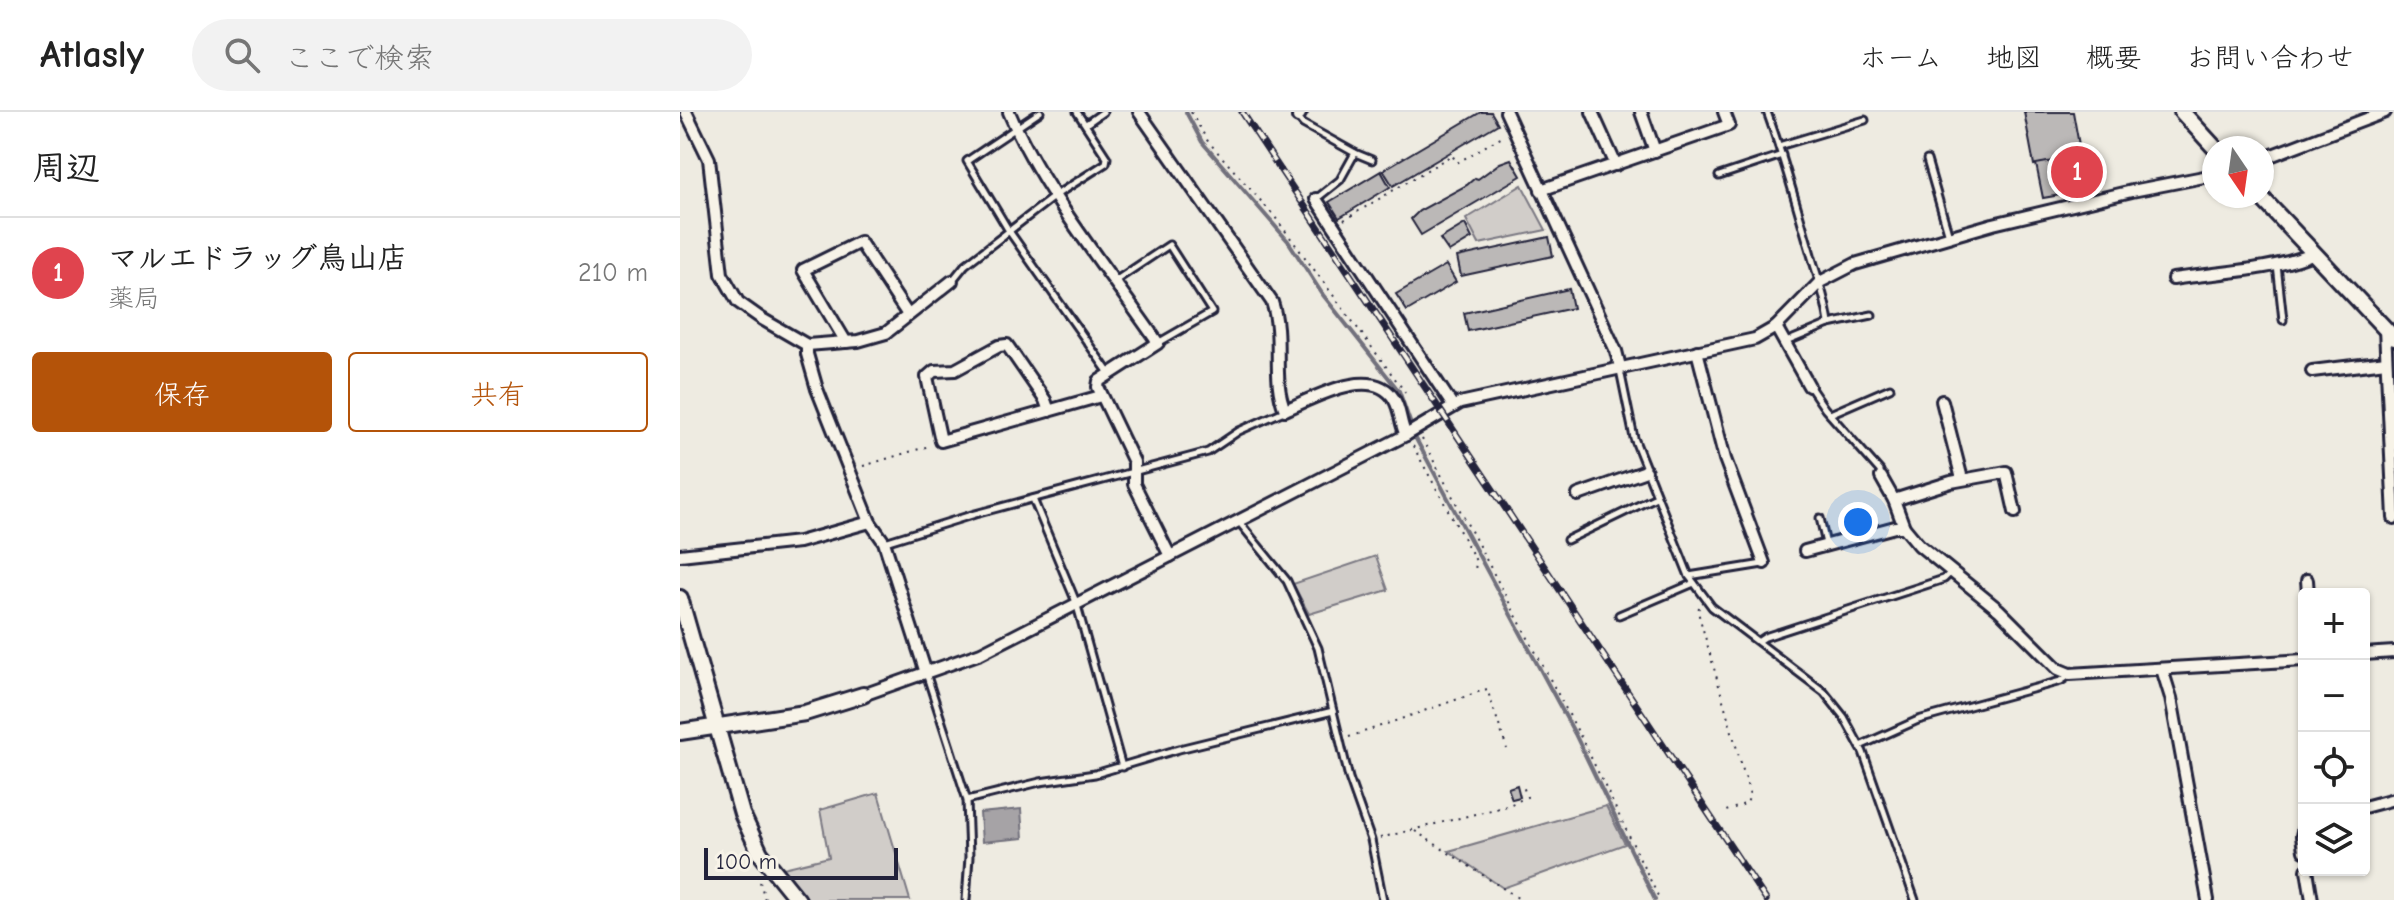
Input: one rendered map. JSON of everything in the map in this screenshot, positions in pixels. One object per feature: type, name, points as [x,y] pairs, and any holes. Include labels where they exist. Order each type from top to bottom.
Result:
[{"type":"street","points":[[686,112],[709,159],[722,274],[738,302],[762,319],[807,345],[873,338],[886,333],[952,281]]},
{"type":"street","points":[[1009,112],[1056,195],[1158,343],[1099,381],[1101,396],[1134,462],[1134,484],[1170,556]]},
{"type":"street","points":[[1139,112],[1272,302],[1280,337],[1280,387],[1285,410],[1344,385],[1361,384],[1382,389],[1393,398],[1406,435]]},
{"type":"street","points":[[1506,112],[1616,351],[1620,367]]},
{"type":"street","points":[[1592,112],[1616,165]]},
{"type":"street","points":[[1641,112],[1655,151]]},
{"type":"street","points":[[1541,190],[1729,125],[1724,112]]},
{"type":"street","points":[[2182,112],[2204,136]]},
{"type":"street","points":[[2274,154],[2385,112]]},
{"type":"street","points":[[680,732],[805,713],[981,653],[1406,435],[1453,406],[1755,339],[1776,327],[1820,282],[1855,264],[1993,224],[2202,177]]},
{"type":"street","points":[[1316,199],[1453,406]]},
{"type":"street","points":[[2271,208],[2389,334],[2386,362],[2394,518]]},
{"type":"street","points":[[846,342],[803,270],[860,242],[908,315]]},
{"type":"street","points":[[2173,279],[2276,264],[2314,253]]},
{"type":"street","points":[[1776,327],[1809,386]]},
{"type":"street","points":[[807,345],[817,389],[870,522],[884,542],[926,673]]},
{"type":"street","points":[[1049,411],[1045,400],[1007,345],[999,346],[955,370],[934,371],[927,377],[941,441],[1049,411],[1101,396]]},
{"type":"street","points":[[1697,351],[1725,459],[1764,563]]},
{"type":"street","points":[[2312,371],[2386,362]]},
{"type":"street","points":[[1942,401],[1962,479]]},
{"type":"street","points":[[1578,495],[1646,471]]},
{"type":"street","points":[[1894,500],[1962,479],[2006,472],[2015,512]]},
{"type":"street","points":[[1881,477],[1904,527],[1919,545],[1999,610],[2058,669],[2070,674],[2298,660]]},
{"type":"street","points":[[680,555],[799,542],[870,522]]},
{"type":"street","points":[[1805,551],[1904,527]]},
{"type":"street","points":[[2307,580],[2308,588]]},
{"type":"street","points":[[680,598],[742,814],[760,853],[798,900]]},
{"type":"street","points":[[2370,654],[2394,652]]},
{"type":"street","points":[[2162,669],[2171,698],[2208,900]]},
{"type":"street","points":[[2370,805],[2394,799]]},
{"type":"street","points":[[2308,876],[2312,900]]},
{"type":"lane","points":[[1040,112],[967,161],[1009,231],[1109,374]]},
{"type":"lane","points":[[952,281],[965,265],[1009,231],[1056,195],[1106,163],[1107,158],[1077,112]]},
{"type":"lane","points":[[1086,124],[1103,112]]},
{"type":"lane","points":[[1767,112],[1825,293],[1829,324]]},
{"type":"lane","points":[[1300,114],[1303,124],[1372,160]]},
{"type":"lane","points":[[1779,146],[1865,120]]},
{"type":"lane","points":[[1316,199],[1340,180],[1355,153]]},
{"type":"lane","points":[[1719,176],[1782,155]]},
{"type":"lane","points":[[1927,160],[1950,237]]},
{"type":"lane","points":[[1115,281],[1169,245],[1212,312],[1158,343]]},
{"type":"lane","points":[[2276,264],[2283,320]]},
{"type":"lane","points":[[1785,343],[1829,324],[1872,315]]},
{"type":"lane","points":[[1620,367],[1619,377],[1634,438],[1689,576],[1705,599],[1824,692],[1844,717],[1879,791],[1915,900]]},
{"type":"lane","points":[[1809,386],[1880,471],[1881,477]]},
{"type":"lane","points":[[1830,414],[1890,388]]},
{"type":"lane","points":[[884,542],[1208,452],[1239,431],[1285,410]]},
{"type":"lane","points":[[1567,540],[1656,497]]},
{"type":"lane","points":[[1033,499],[1076,602],[1122,767]]},
{"type":"lane","points":[[1820,518],[1826,545]]},
{"type":"lane","points":[[1238,522],[1287,581],[1318,648],[1349,778],[1371,840],[1383,900]]},
{"type":"lane","points":[[1689,576],[1756,567],[1764,563]]},
{"type":"lane","points":[[1759,641],[1944,579],[1950,573]]},
{"type":"lane","points":[[1619,615],[1694,583]]},
{"type":"lane","points":[[926,673],[967,800],[969,857],[966,900]]},
{"type":"lane","points":[[1860,746],[1918,720],[2061,681],[2070,674]]},
{"type":"lane","points":[[967,800],[1040,782],[1122,767],[1179,749],[1333,711]]},
{"type":"path","points":[[1191,112],[1207,140],[1284,229],[1407,398]]},
{"type":"path","points":[[1337,224],[1452,155],[1457,163],[1505,135]]},
{"type":"path","points":[[1417,428],[1589,753],[1660,900]]},
{"type":"path","points":[[1406,435],[1476,561],[1475,571]]},
{"type":"path","points":[[846,466],[859,467],[941,441]]},
{"type":"path","points":[[1705,599],[1698,612],[1750,795],[1747,803],[1721,813]]},
{"type":"path","points":[[1340,741],[1487,689],[1507,749]]},
{"type":"path","points":[[1371,840],[1524,799],[1527,797],[1523,786]]},
{"type":"path","points":[[1414,830],[1521,900]]},
{"type":"path","points":[[760,853],[757,866],[765,900]]},
{"type":"shaded area","points":[[1522,185],[1546,230],[1479,244],[1466,219]]},
{"type":"shaded area","points":[[1376,556],[1388,590],[1309,614],[1293,584]]},
{"type":"shaded area","points":[[878,793],[910,900],[807,900],[783,868],[829,857],[820,810]]},
{"type":"shaded area","points":[[1606,806],[1625,844],[1503,888],[1449,851]]},
{"type":"shaded area","points":[[1021,809],[1023,838],[982,842],[980,813]]},
{"type":"building","points":[[1481,112],[1491,112],[1498,124],[1393,186],[1383,170]]},
{"type":"building","points":[[2024,112],[2073,112],[2081,156],[2034,165]]},
{"type":"building","points":[[2083,156],[2089,190],[2043,198],[2036,164]]},
{"type":"building","points":[[1511,159],[1521,176],[1421,235],[1411,219],[1419,211]]},
{"type":"building","points":[[1381,171],[1390,187],[1339,218],[1329,202]]},
{"type":"building","points":[[1465,224],[1472,238],[1449,252],[1440,239]]},
{"type":"building","points":[[1549,237],[1553,256],[1461,276],[1457,257]]},
{"type":"building","points":[[1446,265],[1456,282],[1407,311],[1396,294]]},
{"type":"building","points":[[1569,289],[1573,308],[1468,331],[1464,313]]},
{"type":"building","points":[[1517,785],[1520,797],[1512,799],[1508,788]]},
{"type":"waterway","points":[[1186,112],[1202,142],[1288,241],[1323,295],[1399,391],[1410,422]]},
{"type":"waterway","points":[[1416,439],[1575,734],[1655,900]]},
{"type":"railway","points":[[1242,112],[1766,900]]},
{"type":"place","name":"マルエドラッグ鳥山店","points":[[2077,172]]}]
